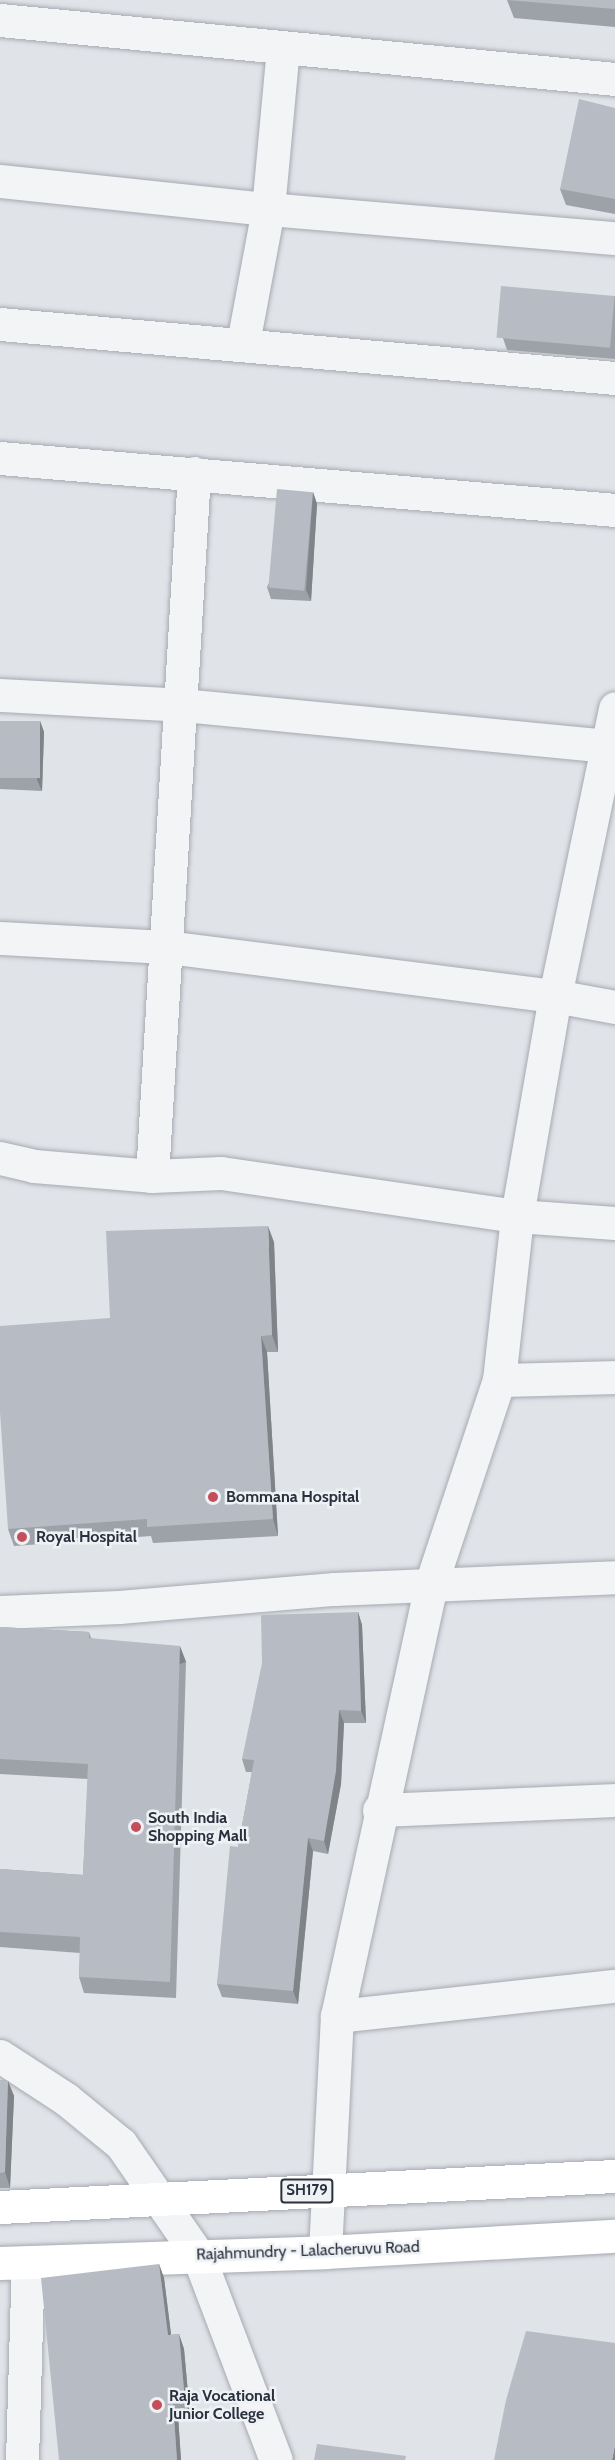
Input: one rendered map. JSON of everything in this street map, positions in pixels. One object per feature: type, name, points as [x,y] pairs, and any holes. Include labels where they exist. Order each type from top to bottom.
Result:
[{"type":"main road","name":"SH179","points":[[0,2207],[615,2176]]},
{"type":"main road","name":"Rajahmundry - Lalacheruvu Road","points":[[14,2263],[325,2252],[615,2235]]},
{"type":"street","points":[[0,20],[615,79]]},
{"type":"street","points":[[243,343],[268,209],[283,48]]},
{"type":"street","points":[[0,181],[268,209],[615,238]]},
{"type":"street","points":[[0,324],[243,343],[615,378]]},
{"type":"street","points":[[0,458],[615,510]]},
{"type":"street","points":[[152,1176],[182,705],[194,473]]},
{"type":"street","points":[[0,695],[182,705],[612,746]]},
{"type":"street","points":[[325,2252],[337,2016],[379,1810],[430,1584],[499,1380],[517,1216],[555,996],[612,746],[615,708]]},
{"type":"street","points":[[0,938],[167,947],[555,996],[615,1007]]},
{"type":"street","points":[[0,1158],[34,1166],[152,1176],[221,1173],[517,1216],[615,1223]]},
{"type":"street","points":[[499,1380],[615,1377]]},
{"type":"street","points":[[0,1612],[430,1584],[615,1577]]},
{"type":"street","points":[[379,1810],[615,1800]]},
{"type":"street","points":[[337,2016],[615,1986]]},
{"type":"street","points":[[0,2056],[66,2099],[120,2144],[198,2255],[274,2458]]},
{"type":"street","points":[[14,2263],[22,2460]]},
{"type":"building","points":[[507,0],[615,0],[615,9]]},
{"type":"building","points":[[579,99],[615,108],[615,199],[560,189]]},
{"type":"building","points":[[501,286],[615,296],[610,348],[496,338]]},
{"type":"building","points":[[277,489],[313,492],[304,591],[268,588]]},
{"type":"building","points":[[0,721],[40,721],[40,778],[0,778]]},
{"type":"building","points":[[268,1226],[272,1335],[261,1336],[273,1519],[147,1527],[147,1519],[8,1529],[0,1412],[0,1326],[110,1318],[106,1231]]},
{"type":"building","points":[[358,1612],[361,1711],[339,1710],[336,1771],[324,1841],[308,1838],[293,1991],[217,1984],[230,1846],[238,1847],[254,1760],[242,1759],[262,1663],[261,1615]]},
{"type":"building","points":[[0,1627],[89,1632],[89,1638],[180,1646],[170,1982],[79,1977],[80,1937],[0,1932],[0,1869],[83,1875],[88,1764],[0,1759]]},
{"type":"building","points":[[0,2080],[8,2081],[5,2172],[0,2173]]},
{"type":"building","points":[[159,2264],[168,2335],[179,2334],[185,2401],[173,2402],[177,2460],[59,2460],[41,2278]]},
{"type":"building","points":[[526,2331],[615,2343],[615,2445],[612,2460],[494,2460],[506,2400]]},
{"type":"building","points":[[317,2444],[406,2456],[405,2460],[314,2460]]},
{"type":"place","name":"Bommana Hospital","points":[[213,1497]]},
{"type":"place","name":"Royal Hospital","points":[[22,1537]]},
{"type":"place","name":"South India Shopping Mall","points":[[136,1827]]},
{"type":"place","name":"Raja Vocational Junior College","points":[[157,2405]]}]
